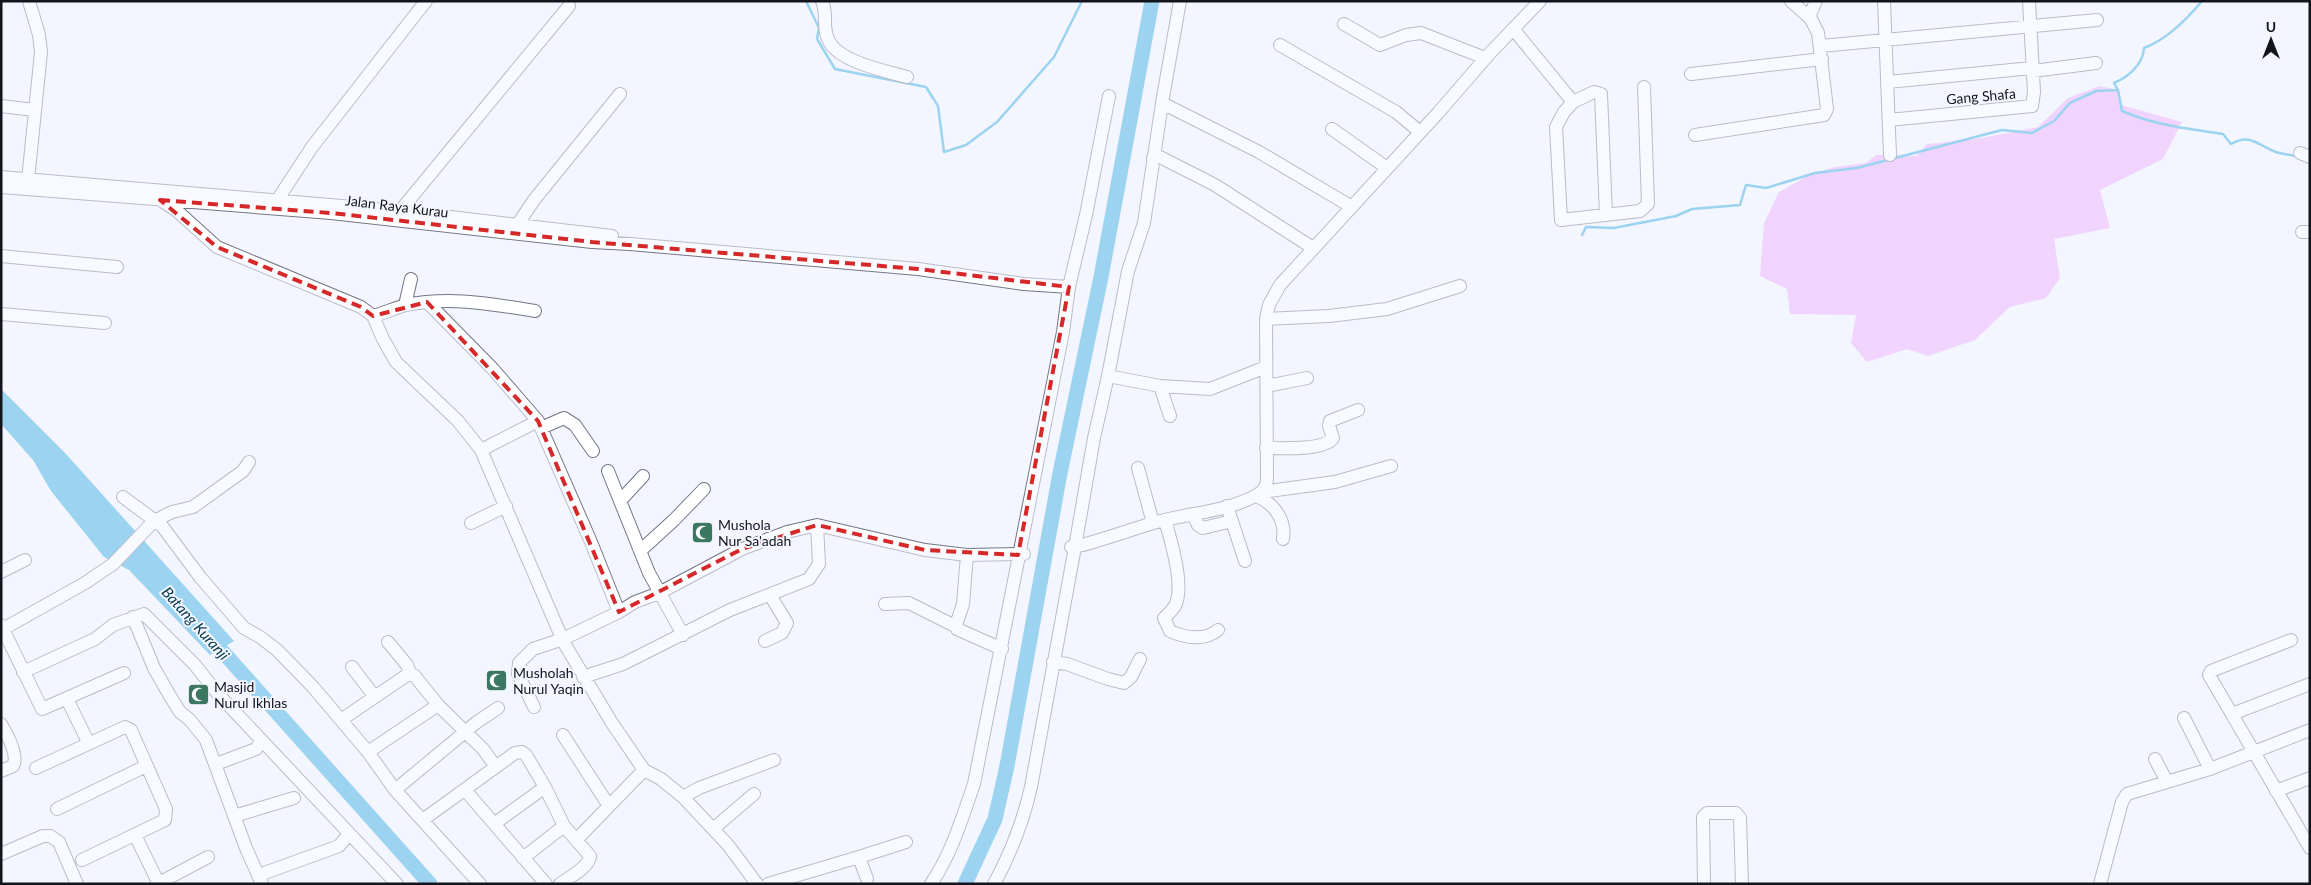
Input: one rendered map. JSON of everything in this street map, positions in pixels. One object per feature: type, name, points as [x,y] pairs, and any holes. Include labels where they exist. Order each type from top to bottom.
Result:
[{"type":"street","points":[[28,180],[41,52],[39,35],[29,1]]},
{"type":"street","points":[[278,200],[317,140],[426,1]]},
{"type":"street","points":[[822,1],[826,14],[825,27],[828,40],[837,51],[869,66],[908,78]]},
{"type":"street","points":[[994,884],[1023,821],[1031,787],[1094,438],[1128,271],[1144,223],[1180,1]]},
{"type":"street","points":[[1259,494],[1267,485],[1266,319],[1269,305],[1280,285],[1485,58],[1540,1]]},
{"type":"street","points":[[1695,134],[1824,116],[1827,109],[1822,59],[1815,25],[1791,1]]},
{"type":"street","points":[[1809,17],[1816,1]]},
{"type":"street","points":[[1884,1],[1890,155]]},
{"type":"street","name":"Gang Shafa","points":[[1889,120],[2032,106],[2034,98],[2029,1]]},
{"type":"street","points":[[400,211],[569,6]]},
{"type":"street","points":[[1820,46],[2097,20]]},
{"type":"street","points":[[1344,24],[1380,45],[1406,35],[1421,33],[1485,58]]},
{"type":"street","points":[[1514,30],[1573,102]]},
{"type":"street","points":[[1280,46],[1396,112],[1420,132]]},
{"type":"street","points":[[1691,74],[1822,59]]},
{"type":"street","points":[[1888,82],[2096,63]]},
{"type":"street","points":[[1606,215],[1601,94],[1594,92],[1573,102],[1564,112],[1556,127],[1561,220],[1606,215],[1640,211],[1648,204],[1644,87]]},
{"type":"street","points":[[518,224],[534,200],[620,94]]},
{"type":"street","points":[[931,884],[940,871],[957,833],[974,784],[1021,555],[1063,332],[1069,287],[1086,215],[1109,96]]},
{"type":"street","points":[[1162,103],[1259,152],[1352,207]]},
{"type":"street","points":[[1,106],[34,110]]},
{"type":"street","points":[[1332,129],[1387,168]]},
{"type":"street","points":[[1154,158],[1160,157],[1216,185],[1313,248]]},
{"type":"street","points":[[1,177],[400,211],[610,235],[624,239],[630,244],[918,269],[1024,284],[1069,287]]},
{"type":"street","name":"Jalan Raya Kurau","points":[[1,186],[331,213],[583,242],[630,244]]},
{"type":"street","name":"Jalan Raya Kurau","points":[[160,200],[176,210],[217,247],[361,307],[373,316]]},
{"type":"street","points":[[1,256],[117,267]]},
{"type":"street","points":[[405,305],[411,279]]},
{"type":"street","points":[[1266,319],[1329,316],[1388,309],[1460,286]]},
{"type":"street","points":[[535,311],[474,301],[427,302],[405,305],[373,316],[396,362],[458,421],[481,450],[563,639],[583,677],[612,723],[644,770],[660,779],[683,798],[747,868],[757,884]]},
{"type":"street","points":[[427,302],[492,368],[539,425],[591,542],[619,612]]},
{"type":"street","points":[[1,314],[105,323]]},
{"type":"street","points":[[1108,376],[1160,386],[1210,389],[1266,367]]},
{"type":"street","points":[[1267,386],[1307,378]]},
{"type":"street","points":[[1160,386],[1170,416]]},
{"type":"street","points":[[1266,448],[1305,447],[1329,442],[1332,438],[1329,426],[1330,421],[1358,410]]},
{"type":"street","points":[[481,450],[539,425],[564,418],[575,425],[593,451]]},
{"type":"street","points":[[124,673],[42,709],[2,627],[84,583],[113,564],[152,522],[172,512],[193,507],[243,471],[249,462]]},
{"type":"street","points":[[1073,547],[1159,522],[1228,506],[1259,494],[1335,482],[1391,466]]},
{"type":"street","points":[[1138,468],[1177,564],[1176,605],[1164,618],[1170,631],[1184,636],[1207,638],[1218,630]]},
{"type":"street","points":[[608,472],[659,593],[683,636]]},
{"type":"street","points":[[620,501],[643,476]]},
{"type":"street","points":[[640,551],[704,489]]},
{"type":"street","points":[[1259,494],[1279,514],[1284,529],[1282,539]]},
{"type":"street","points":[[122,497],[152,522],[162,526],[200,577],[244,628],[277,650],[313,687],[368,752],[395,790],[424,819],[480,884]]},
{"type":"street","points":[[471,523],[506,506]]},
{"type":"street","points":[[1228,506],[1245,561]]},
{"type":"street","points":[[1193,514],[1198,525],[1203,528],[1232,521]]},
{"type":"street","points":[[534,707],[519,679],[518,668],[520,663],[533,649],[563,639],[619,612],[635,602],[659,593],[742,548],[787,532],[817,525],[925,550],[967,555],[1021,555]]},
{"type":"street","points":[[583,677],[623,664],[683,636],[730,610],[802,583],[814,574],[819,564],[817,525]]},
{"type":"street","points":[[957,627],[962,604],[967,555]]},
{"type":"street","points":[[1,572],[25,560]]},
{"type":"street","points":[[765,641],[782,632],[786,626],[770,595]]},
{"type":"street","points":[[885,604],[909,603],[957,627],[959,630],[1002,649]]},
{"type":"street","points":[[23,672],[95,639],[112,625],[142,613],[149,617],[195,664],[218,694],[397,884]]},
{"type":"street","points":[[133,616],[154,668],[180,712],[203,735],[260,880],[339,846],[350,834]]},
{"type":"street","points":[[2291,640],[2211,671],[2210,678],[2276,791],[2306,832],[2310,848]]},
{"type":"street","points":[[388,642],[407,666],[411,675],[417,678],[438,705],[467,731],[496,767]]},
{"type":"street","points":[[1053,662],[1067,664],[1124,683],[1132,677],[1140,659]]},
{"type":"street","points":[[352,667],[375,697]]},
{"type":"street","points":[[341,720],[411,675]]},
{"type":"street","points":[[2232,714],[2310,684]]},
{"type":"street","points":[[67,699],[88,742]]},
{"type":"street","points":[[368,752],[438,705]]},
{"type":"street","points":[[395,790],[498,708]]},
{"type":"street","points":[[2184,718],[2210,769]]},
{"type":"street","points":[[1,724],[7,733],[15,759],[13,766],[1,772]]},
{"type":"street","points":[[36,768],[88,742],[128,727],[131,730],[166,809],[167,816],[163,823],[82,860]]},
{"type":"street","points":[[2100,884],[2124,797],[2130,793],[2210,769],[2310,730]]},
{"type":"street","points":[[563,735],[609,806]]},
{"type":"street","points":[[216,764],[256,748],[262,740]]},
{"type":"street","points":[[424,819],[515,753],[522,752],[526,755],[545,787],[564,826],[589,853],[590,862],[560,884]]},
{"type":"street","points":[[683,798],[699,788],[774,760]]},
{"type":"street","points":[[2155,760],[2167,782]]},
{"type":"street","points":[[57,809],[146,766]]},
{"type":"street","points":[[577,839],[644,770]]},
{"type":"street","points":[[2276,791],[2310,778]]},
{"type":"street","points":[[494,824],[545,787]]},
{"type":"street","points":[[465,790],[546,884]]},
{"type":"street","points":[[713,829],[754,794]]},
{"type":"street","points":[[234,816],[294,798]]},
{"type":"street","points":[[1704,884],[1703,817],[1707,813],[1736,812],[1740,818],[1742,884]]},
{"type":"street","points":[[523,858],[564,826]]},
{"type":"street","points":[[135,835],[158,884],[208,857]]},
{"type":"street","points":[[1,854],[43,836],[50,836],[59,842],[77,884]]},
{"type":"street","points":[[768,884],[906,842]]},
{"type":"street","points":[[859,857],[866,879]]},
{"type":"highlighted area","points":[[160,200],[331,213],[592,242],[918,269],[1069,287],[1018,555],[925,550],[817,525],[742,549],[619,612],[538,421],[427,302],[373,316],[361,307],[217,247]]},
{"type":"shaded area","points":[[2100,86],[2118,90],[2121,105],[2182,122],[2163,159],[2100,190],[2110,228],[2054,239],[2060,278],[2046,298],[2010,307],[1975,340],[1928,356],[1907,349],[1867,362],[1851,343],[1856,315],[1790,314],[1787,289],[1760,276],[1764,223],[1779,192],[1811,174],[1835,167],[1866,163],[1876,155],[1916,156],[1927,144],[1976,139],[2038,127],[2068,98]]},
{"type":"water","points":[[1,389],[66,454],[234,641],[210,655],[129,570],[104,557],[51,491],[33,460],[1,424]]},
{"type":"waterway","points":[[806,1],[819,28],[817,39],[835,69],[926,87],[938,106],[944,152],[966,145],[997,122],[1054,57],[1082,1]]},
{"type":"waterway","points":[[965,884],[995,819],[1007,766],[1060,473],[1101,277],[1152,1]]},
{"type":"waterway","points":[[1582,235],[1586,227],[1614,228],[1676,216],[1692,209],[1740,205],[1746,185],[1766,188],[1815,173],[1857,168],[2002,130],[2032,133],[2054,121],[2070,103],[2096,91],[2118,90],[2114,83],[2134,70],[2141,60],[2144,48],[2160,40],[2176,28],[2202,1]]},
{"type":"waterway","points":[[2118,90],[2122,111],[2134,116],[2171,126],[2223,134],[2231,144],[2244,140],[2254,141],[2276,152],[2296,156]]},
{"type":"waterway","name":"Batang Kuranji","points":[[206,633],[430,884]]},
{"type":"place","name":"Mushola Nur Sa'adah","points":[[702,532]]},
{"type":"place","name":"Musholah Nurul Yaqin","points":[[497,680]]},
{"type":"place","name":"Masjid Nurul Ikhlas","points":[[198,694]]}]
